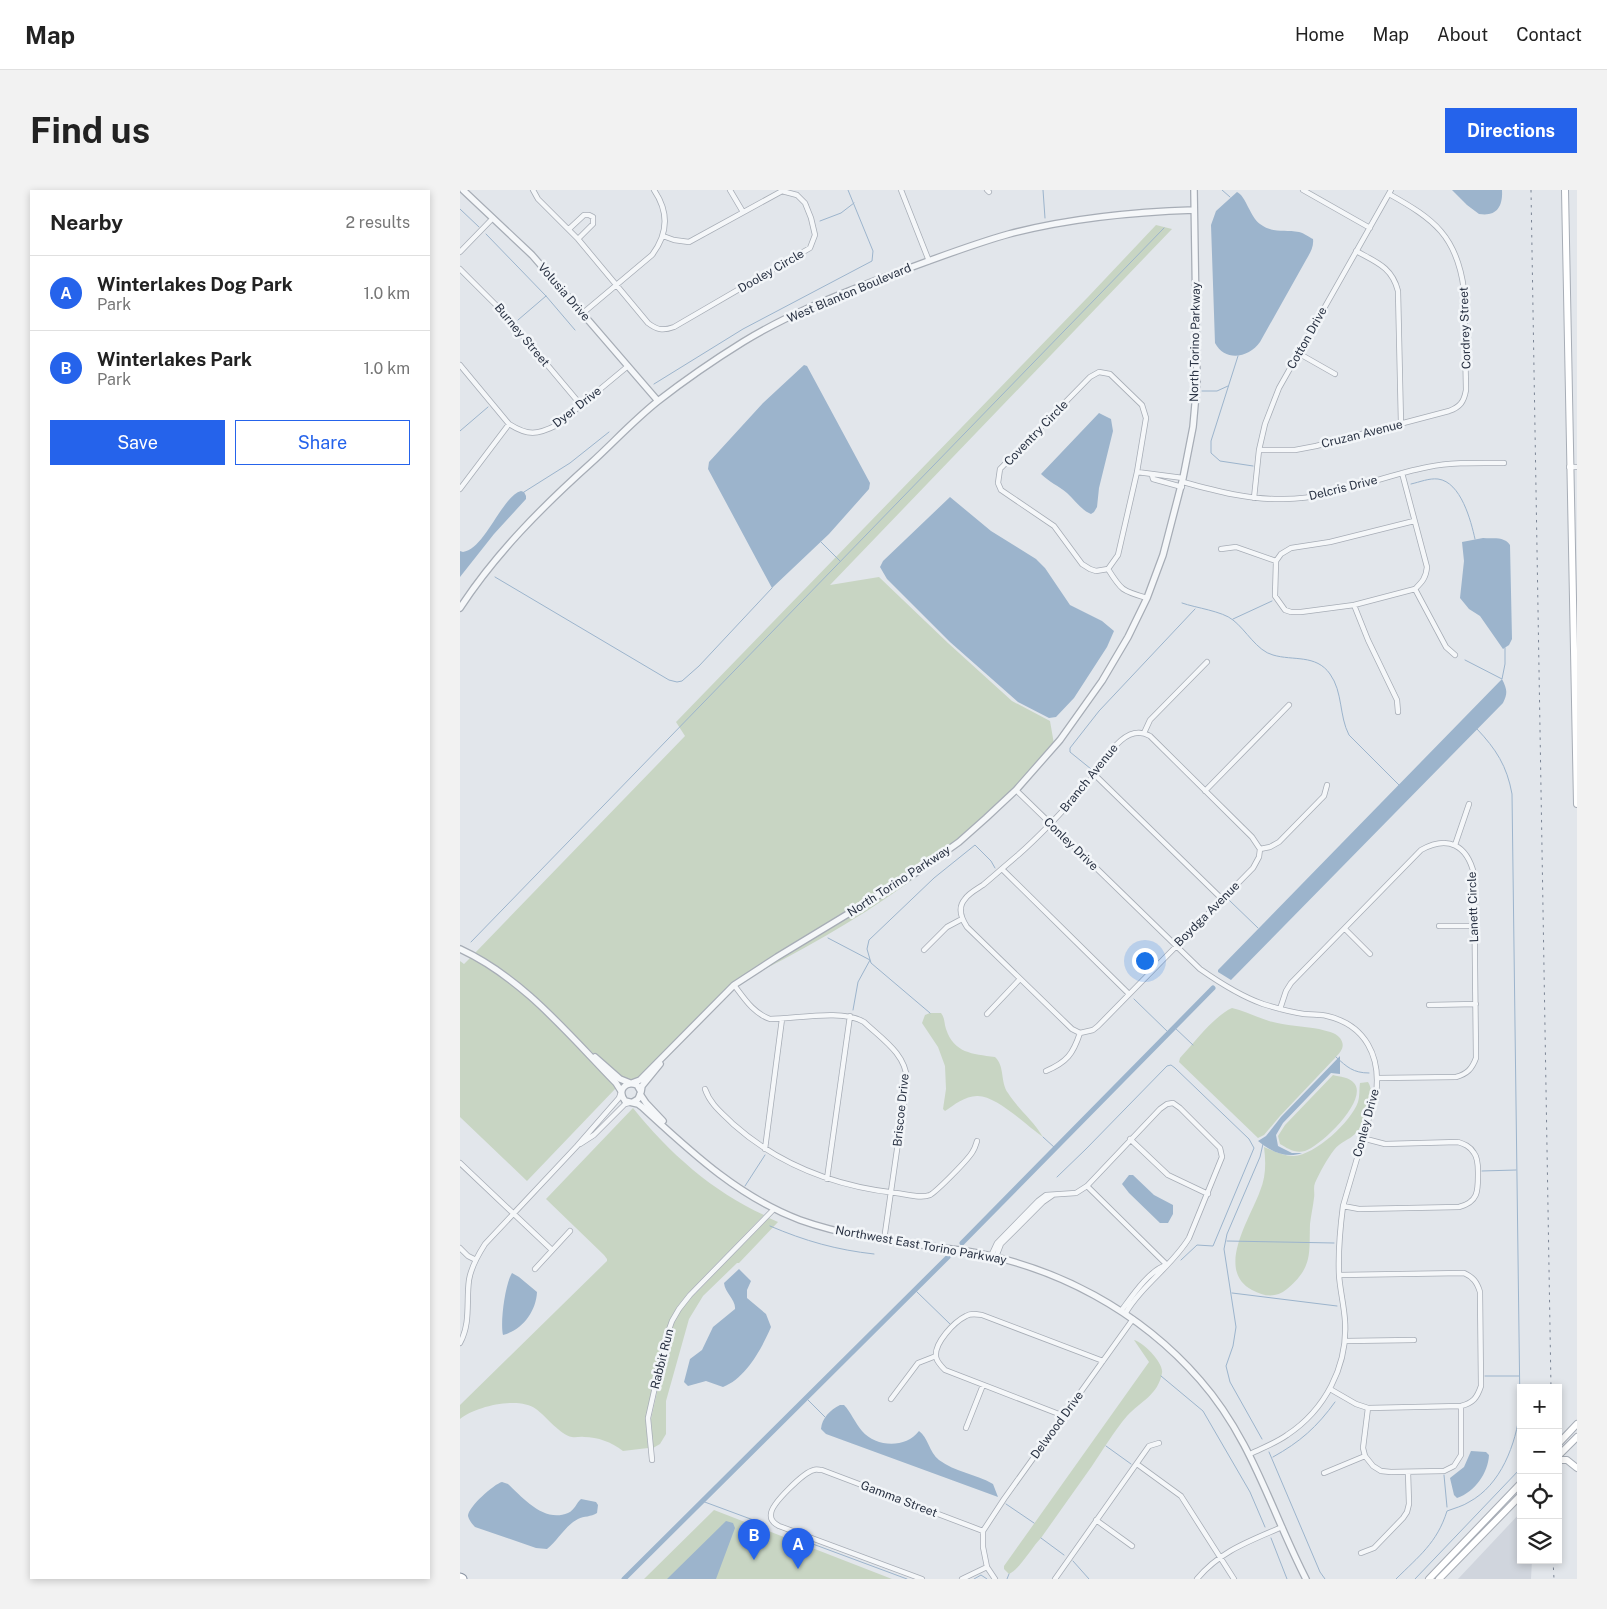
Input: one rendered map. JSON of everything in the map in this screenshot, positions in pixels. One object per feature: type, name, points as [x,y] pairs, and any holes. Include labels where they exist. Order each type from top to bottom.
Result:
[{"type":"main road","points":[[1565,190],[1577,804]]},
{"type":"main road","points":[[1562,1440],[1577,1424]]},
{"type":"main road","points":[[1562,1452],[1577,1437]]},
{"type":"main road","points":[[1562,1460],[1567,1460],[1577,1468]]},
{"type":"main road","points":[[1429,1579],[1517,1487]]},
{"type":"main road","points":[[1439,1579],[1517,1498]]},
{"type":"street","name":"Volusia Drive","points":[[463,190],[532,255],[658,401]]},
{"type":"street","points":[[533,190],[538,199],[569,229],[615,284]]},
{"type":"street","points":[[583,313],[615,284],[652,255],[663,236],[665,226],[663,208],[654,190]]},
{"type":"street","points":[[730,190],[743,212]]},
{"type":"street","points":[[901,190],[929,261]]},
{"type":"street","name":"North Torino Parkway","points":[[631,1083],[640,1080],[734,985],[936,860],[1016,790],[1060,740],[1084,709],[1128,637],[1146,598],[1163,555],[1183,482],[1193,427],[1197,382],[1194,190]]},
{"type":"street","points":[[1303,190],[1370,228]]},
{"type":"street","name":"Dooley Circle","points":[[615,284],[648,323],[656,329],[665,330],[810,248],[815,235],[805,204],[797,195],[782,191],[689,242],[663,236]]},
{"type":"street","name":"Cotton Drive","points":[[1254,498],[1259,450],[1265,424],[1274,401],[1298,353],[1390,192]]},
{"type":"street","name":"Cordrey Street","points":[[1390,192],[1418,210],[1437,226],[1449,240],[1456,255],[1462,275],[1466,313],[1466,390],[1461,404]]},
{"type":"street","name":"West Blanton Boulevard","points":[[460,608],[487,570],[532,518],[658,401],[745,340],[804,310],[929,261],[1008,234],[1080,219],[1144,212],[1194,210]]},
{"type":"street","points":[[569,229],[584,215],[589,214],[593,217],[593,224],[578,239]]},
{"type":"street","points":[[460,252],[493,218]]},
{"type":"street","points":[[1356,251],[1390,271],[1396,280],[1398,291],[1401,424]]},
{"type":"street","name":"Burney Street","points":[[460,269],[502,311],[581,405]]},
{"type":"street","points":[[1298,353],[1335,374]]},
{"type":"street","name":"Dyer Drive","points":[[460,365],[509,424],[533,434],[557,426],[628,366]]},
{"type":"street","points":[[460,376],[466,371]]},
{"type":"street","name":"Coventry Circle","points":[[1099,372],[1110,374],[1142,405],[1144,410],[1146,424],[1137,472],[1118,554],[1108,569],[1096,571],[1090,570],[1082,564],[1054,526],[1001,490],[998,484],[1000,469],[1090,377],[1099,372]]},
{"type":"street","name":"Cruzan Avenue","points":[[1259,450],[1295,450],[1449,411],[1461,404]]},
{"type":"street","points":[[460,489],[509,424]]},
{"type":"street","points":[[1569,456],[1577,455]]},
{"type":"street","name":"Delcris Drive","points":[[1183,482],[1254,498],[1285,500],[1308,497],[1402,473],[1450,464],[1504,463]]},
{"type":"street","points":[[1569,467],[1577,467]]},
{"type":"street","points":[[1137,472],[1152,475],[1154,473],[1183,482]]},
{"type":"street","points":[[1402,473],[1427,568],[1422,582],[1415,588],[1354,605],[1301,612],[1284,610],[1275,596],[1276,561],[1280,554],[1291,548],[1330,542],[1414,521]]},
{"type":"street","points":[[1152,475],[1153,478],[1183,482]]},
{"type":"street","points":[[1221,549],[1236,547],[1276,561]]},
{"type":"street","points":[[1108,569],[1119,587],[1146,598]]},
{"type":"street","points":[[1415,588],[1446,647],[1455,655]]},
{"type":"street","points":[[1354,605],[1368,640],[1397,700],[1398,712]]},
{"type":"street","points":[[1207,662],[1150,720],[1144,733],[1150,736],[1206,791],[1252,837],[1260,849],[1270,847],[1279,842],[1324,796],[1327,785]]},
{"type":"street","points":[[1206,791],[1289,705]]},
{"type":"street","name":"Branch Avenue","points":[[962,919],[960,911],[964,899],[1002,869],[1051,824],[1095,775],[1119,741],[1126,735],[1135,732],[1144,733]]},
{"type":"street","points":[[1095,775],[1222,899]]},
{"type":"street","name":"Conley Drive","points":[[1016,790],[1176,947],[1194,964],[1218,982],[1252,999],[1280,1009],[1325,1016],[1345,1023],[1356,1031],[1369,1047],[1374,1057],[1378,1078],[1376,1094],[1343,1206],[1339,1247],[1339,1275],[1345,1321],[1345,1341],[1342,1356],[1330,1389],[1317,1409],[1286,1436],[1250,1454]]},
{"type":"street","points":[[1280,1009],[1291,983],[1422,850],[1436,844],[1455,845],[1469,804]]},
{"type":"street","name":"Lanett Circle","points":[[1378,1078],[1464,1075],[1469,1071],[1476,1058],[1474,874],[1472,863],[1455,845]]},
{"type":"street","name":"Boydga Avenue","points":[[1080,1033],[1088,1032],[1098,1026],[1176,947],[1253,868],[1259,857],[1260,849]]},
{"type":"street","points":[[1002,869],[1129,994]]},
{"type":"street","points":[[924,950],[947,927],[962,919],[1072,1030],[1080,1033],[1075,1049],[1060,1065],[1046,1071]]},
{"type":"street","points":[[1439,926],[1474,926]]},
{"type":"street","points":[[1345,929],[1370,954]]},
{"type":"street","points":[[460,950],[482,961],[511,981],[620,1079],[637,1085],[640,1093],[638,1099],[624,1104],[594,1135],[577,1146]]},
{"type":"street","points":[[987,1014],[1020,979]]},
{"type":"street","points":[[734,985],[755,1011],[770,1019],[850,1016],[827,1179]]},
{"type":"street","points":[[1429,1005],[1476,1004]]},
{"type":"street","name":"Briscoe Drive","points":[[850,1016],[864,1022],[901,1057],[907,1072],[884,1240]]},
{"type":"street","points":[[765,1149],[782,1019]]},
{"type":"street","name":"North Torino Parkway","points":[[640,1093],[642,1086],[686,1033]]},
{"type":"street","points":[[569,1035],[616,1083],[623,1098],[632,1102]]},
{"type":"street","points":[[460,1343],[468,1317],[469,1278],[485,1244],[493,1233],[577,1146],[619,1098],[624,1085],[631,1083]]},
{"type":"street","points":[[705,1089],[708,1099],[719,1111],[749,1137],[788,1163],[827,1179],[891,1193],[929,1195],[937,1190],[972,1153],[977,1141]]},
{"type":"street","name":"Northwest East Torino Parkway","points":[[640,1093],[646,1103],[697,1157]]},
{"type":"street","name":"Northwest East Torino Parkway","points":[[632,1102],[642,1107],[729,1183],[774,1209],[800,1220],[828,1228],[884,1240],[993,1257],[1052,1274],[1133,1318],[1168,1347],[1200,1380],[1225,1412],[1250,1454],[1306,1579]]},
{"type":"street","points":[[993,1257],[997,1243],[1042,1200],[1054,1194],[1076,1193],[1087,1186],[1160,1109],[1167,1104],[1173,1103],[1220,1148],[1222,1156],[1190,1238],[1155,1279],[1123,1312]]},
{"type":"street","points":[[1343,1206],[1359,1209],[1459,1207],[1470,1203],[1478,1190],[1476,1154],[1466,1144],[1458,1142],[1385,1144],[1362,1138]]},
{"type":"street","points":[[1130,1139],[1168,1175],[1208,1194]]},
{"type":"street","points":[[460,1163],[552,1250]]},
{"type":"street","points":[[1087,1186],[1167,1265]]},
{"type":"street","name":"Rabbit Run","points":[[652,1460],[648,1418],[666,1338],[672,1321],[690,1295],[774,1209]]},
{"type":"street","points":[[535,1269],[570,1231]]},
{"type":"street","points":[[460,1248],[468,1256],[476,1260]]},
{"type":"street","points":[[1330,1389],[1356,1404],[1368,1408],[1460,1406],[1474,1400],[1481,1386],[1480,1292],[1478,1284],[1474,1280],[1464,1273],[1339,1275]]},
{"type":"street","points":[[1064,1416],[945,1370],[938,1363],[936,1356],[938,1345],[965,1316],[982,1314],[1103,1360]]},
{"type":"street","name":"Delwood Drive","points":[[983,1532],[998,1507],[1133,1318]]},
{"type":"street","points":[[1345,1341],[1414,1340]]},
{"type":"street","points":[[892,1399],[918,1363],[936,1356]]},
{"type":"street","points":[[966,1428],[983,1385]]},
{"type":"street","points":[[1368,1408],[1363,1448],[1365,1456],[1381,1471],[1408,1472],[1444,1471],[1454,1466],[1461,1455],[1460,1406]]},
{"type":"street","points":[[1055,1579],[1150,1446],[1159,1443]]},
{"type":"street","points":[[1324,1473],[1365,1456]]},
{"type":"street","points":[[1137,1464],[1181,1496],[1234,1579]]},
{"type":"street","name":"Gamma Street","points":[[922,1579],[774,1523],[771,1514],[775,1505],[804,1475],[814,1470],[822,1470],[983,1532]]},
{"type":"street","points":[[1362,1553],[1374,1548],[1404,1518],[1409,1504],[1408,1472]]},
{"type":"street","points":[[1096,1520],[1132,1546]]},
{"type":"street","points":[[1197,1579],[1219,1556],[1282,1527]]},
{"type":"street","points":[[983,1532],[983,1546],[987,1567],[995,1579]]},
{"type":"street","points":[[962,1579],[987,1567]]},
{"type":"shaded area","points":[[1517,1516],[1517,1564],[1532,1564],[1531,1579],[1458,1579]]},
{"type":"green space","points":[[1156,225],[1172,229],[830,585],[879,577],[1012,701],[1050,721],[1054,744],[1014,788],[957,840],[898,881],[734,981],[629,1087],[525,989],[474,954],[685,736],[676,722]]},
{"type":"green space","points":[[925,870],[842,926],[755,974]]},
{"type":"green space","points":[[471,957],[522,992],[625,1090],[616,1088],[527,1181],[460,1117],[460,961],[464,964]]},
{"type":"green space","points":[[1232,1008],[1275,1023],[1330,1032],[1338,1036],[1343,1044],[1337,1056],[1264,1135],[1258,1138],[1179,1062],[1180,1058],[1211,1023]]},
{"type":"green space","points":[[941,1013],[949,1037],[959,1048],[979,1055],[995,1057],[1000,1065],[1008,1093],[1043,1137],[1011,1112],[985,1097],[968,1098],[945,1111],[943,1109],[946,1089],[945,1066],[938,1047],[922,1023],[925,1015]]},
{"type":"green space","points":[[1333,1075],[1347,1078],[1354,1083],[1357,1091],[1349,1111],[1322,1141],[1305,1151],[1295,1151],[1280,1144],[1278,1136],[1285,1125]]},
{"type":"green space","points":[[1368,1082],[1371,1102],[1363,1123],[1355,1134],[1334,1150],[1315,1183],[1309,1252],[1305,1267],[1295,1281],[1279,1294],[1270,1296],[1252,1290],[1241,1281],[1236,1270],[1236,1257],[1243,1229],[1263,1180],[1265,1164],[1264,1147],[1294,1156],[1312,1150],[1322,1144],[1348,1119],[1358,1102],[1360,1083]]},
{"type":"green space","points":[[633,1108],[676,1155],[709,1183],[745,1206],[764,1215],[688,1293],[670,1320],[664,1337],[646,1417],[648,1448],[623,1451],[599,1439],[567,1436],[536,1409],[519,1403],[498,1404],[476,1410],[460,1419],[460,1405],[607,1261],[604,1255],[546,1199]]},
{"type":"green space","points":[[769,1218],[778,1222],[739,1263],[703,1296],[689,1319],[666,1401],[666,1434],[660,1444],[653,1448],[651,1419],[674,1322],[692,1297]]},
{"type":"green space","points":[[1134,1340],[1147,1349],[1160,1364],[1162,1373],[1157,1387],[1122,1422],[1041,1538],[1017,1568],[1009,1574],[1004,1569],[1004,1566],[1149,1362]]},
{"type":"green space","points":[[714,1510],[892,1579],[644,1579]]},
{"type":"water","points":[[1452,190],[1502,190],[1500,205],[1498,209],[1490,214],[1479,214]]},
{"type":"water","points":[[1237,192],[1243,198],[1253,217],[1260,224],[1274,230],[1301,233],[1313,239],[1313,242],[1309,255],[1260,342],[1250,352],[1237,356],[1225,353],[1215,343],[1211,225],[1216,211]]},
{"type":"water","points":[[804,365],[807,366],[870,483],[869,489],[829,534],[772,588],[708,469],[709,462],[763,403]]},
{"type":"water","points":[[1099,413],[1111,419],[1113,431],[1099,488],[1097,507],[1091,514],[1041,474]]},
{"type":"water","points":[[521,491],[524,492],[526,499],[494,534],[460,577],[460,551],[463,552],[471,549],[479,542],[507,502]]},
{"type":"water","points":[[950,497],[991,531],[1036,559],[1045,568],[1070,605],[1102,621],[1114,631],[1107,647],[1074,698],[1056,717],[1049,718],[1018,702],[950,642],[887,579],[880,567],[883,561]]},
{"type":"water","points":[[1483,538],[1505,540],[1510,545],[1512,639],[1509,645],[1503,649],[1480,616],[1469,609],[1460,598],[1464,561],[1462,542]]},
{"type":"water","points":[[1502,679],[1506,691],[1503,703],[1231,980],[1218,972],[1218,970]]},
{"type":"water","points":[[1340,1056],[1340,1074],[1331,1073],[1283,1123],[1276,1135],[1278,1146],[1292,1153],[1302,1153],[1290,1155],[1278,1153],[1258,1141],[1266,1136],[1281,1117]]},
{"type":"water","points":[[1129,1175],[1133,1175],[1154,1195],[1173,1205],[1173,1214],[1168,1223],[1160,1223],[1129,1193],[1122,1184]]},
{"type":"water","points":[[739,1269],[751,1281],[747,1290],[747,1298],[766,1314],[771,1327],[752,1362],[731,1383],[723,1387],[706,1381],[688,1386],[684,1382],[690,1359],[702,1350],[713,1327],[735,1309],[724,1283]]},
{"type":"water","points":[[512,1273],[537,1292],[536,1299],[527,1319],[510,1333],[503,1335],[504,1304],[509,1278]]},
{"type":"water","points":[[844,1405],[862,1431],[882,1443],[890,1444],[906,1441],[919,1431],[925,1437],[939,1460],[993,1484],[998,1497],[826,1434],[821,1429],[823,1421],[833,1409]]},
{"type":"water","points":[[1471,1451],[1486,1452],[1489,1455],[1488,1462],[1483,1475],[1475,1487],[1457,1498],[1454,1495],[1450,1478],[1464,1467]]},
{"type":"water","points":[[502,1482],[508,1484],[535,1508],[551,1515],[568,1513],[581,1499],[596,1502],[598,1505],[597,1513],[580,1518],[574,1522],[547,1549],[536,1548],[475,1527],[468,1517],[472,1507],[482,1496]]},
{"type":"water","points":[[726,1521],[733,1523],[735,1528],[716,1579],[667,1579]]},
{"type":"waterway","points":[[654,384],[743,329],[872,261],[873,251],[848,190]]},
{"type":"waterway","points":[[1043,190],[1045,218]]},
{"type":"waterway","points":[[1222,190],[1230,197]]},
{"type":"waterway","points":[[820,221],[841,213],[854,203]]},
{"type":"waterway","points":[[460,209],[479,227]]},
{"type":"waterway","points":[[471,942],[1164,228]]},
{"type":"waterway","points":[[486,234],[546,296],[575,330]]},
{"type":"waterway","points":[[518,320],[546,296]]},
{"type":"waterway","points":[[1238,356],[1211,441],[1211,453],[1220,461],[1253,466]]},
{"type":"waterway","points":[[1202,391],[1217,391],[1228,386]]},
{"type":"waterway","points":[[460,431],[488,407]]},
{"type":"waterway","points":[[524,492],[570,463],[609,432]]},
{"type":"waterway","points":[[1411,484],[1438,479],[1453,487],[1464,503],[1475,539]]},
{"type":"waterway","points":[[821,542],[840,561]]},
{"type":"waterway","points":[[495,577],[669,680],[677,682],[682,681],[699,666],[772,588]]},
{"type":"waterway","points":[[1233,619],[1272,601]]},
{"type":"waterway","points":[[1182,603],[1228,617],[1238,624],[1267,653],[1281,657],[1304,659],[1318,663],[1324,668],[1330,674],[1337,688],[1349,735],[1399,785]]},
{"type":"waterway","points":[[1091,769],[1070,752],[1070,748],[1099,711],[1195,609]]},
{"type":"waterway","points":[[1465,660],[1502,679],[1505,664],[1505,648]]},
{"type":"waterway","points":[[1396,1579],[1433,1541],[1447,1511],[1464,1505],[1480,1495],[1490,1485],[1511,1450],[1520,1410],[1512,794],[1500,758],[1477,729]]},
{"type":"waterway","points":[[930,1013],[871,963],[867,949],[869,940],[934,878],[975,845],[991,861],[995,868]]},
{"type":"waterway","points":[[1229,900],[1258,928]]},
{"type":"waterway","points":[[828,938],[870,960],[858,982],[853,1010]]},
{"type":"waterway","points":[[962,1243],[1213,988]]},
{"type":"waterway","points":[[1134,999],[1169,1033]]},
{"type":"waterway","points":[[1174,1027],[1193,1045]]},
{"type":"waterway","points":[[1336,1057],[1351,1069],[1369,1073]]},
{"type":"waterway","points":[[1057,1177],[1167,1066],[1171,1065],[1249,1139],[1254,1148],[1213,1246],[1197,1245],[1181,1260]]},
{"type":"waterway","points":[[1043,1137],[1055,1148]]},
{"type":"waterway","points":[[1262,1439],[1230,1382],[1226,1366],[1233,1346],[1236,1327],[1224,1249],[1227,1234],[1260,1157],[1263,1144]]},
{"type":"waterway","points":[[745,1186],[765,1155]]},
{"type":"waterway","points":[[1482,1171],[1516,1170]]},
{"type":"waterway","points":[[770,1226],[821,1244],[874,1254]]},
{"type":"waterway","points":[[1227,1241],[1334,1243]]},
{"type":"waterway","points":[[624,1579],[948,1257]]},
{"type":"waterway","points":[[915,1290],[950,1324]]},
{"type":"waterway","points":[[1232,1293],[1337,1306]]},
{"type":"waterway","points":[[1161,1376],[1203,1411],[1250,1492],[1265,1527]]},
{"type":"waterway","points":[[1485,1376],[1519,1376]]},
{"type":"waterway","points":[[806,1398],[825,1417]]},
{"type":"waterway","points":[[1273,1457],[1292,1446],[1307,1433],[1322,1419],[1335,1402]]},
{"type":"waterway","points":[[1106,1446],[1131,1464]]},
{"type":"waterway","points":[[1269,1452],[1320,1572],[1325,1579]]},
{"type":"waterway","points":[[1415,1579],[1517,1472]]},
{"type":"waterway","points":[[1444,1475],[1447,1507]]},
{"type":"waterway","points":[[702,1501],[756,1521]]},
{"type":"waterway","points":[[1006,1504],[1034,1523]]},
{"type":"waterway","points":[[1041,1538],[1064,1555]]},
{"type":"waterway","points":[[1271,1538],[1287,1579]]},
{"type":"waterway","points":[[802,1540],[907,1579]]},
{"type":"waterway","points":[[1073,1561],[1089,1579]]},
{"type":"waterway","points":[[1007,1579],[1009,1574]]},
{"type":"waterway","points":[[974,1579],[981,1575],[987,1579]]},
{"type":"railway","points":[[1531,190],[1551,1384]]},
{"type":"railway","points":[[1553,1564],[1554,1579]]},
{"type":"place","name":"Winterlakes Park","points":[[754,1560]]},
{"type":"place","name":"Winterlakes Dog Park","points":[[798,1569]]}]
